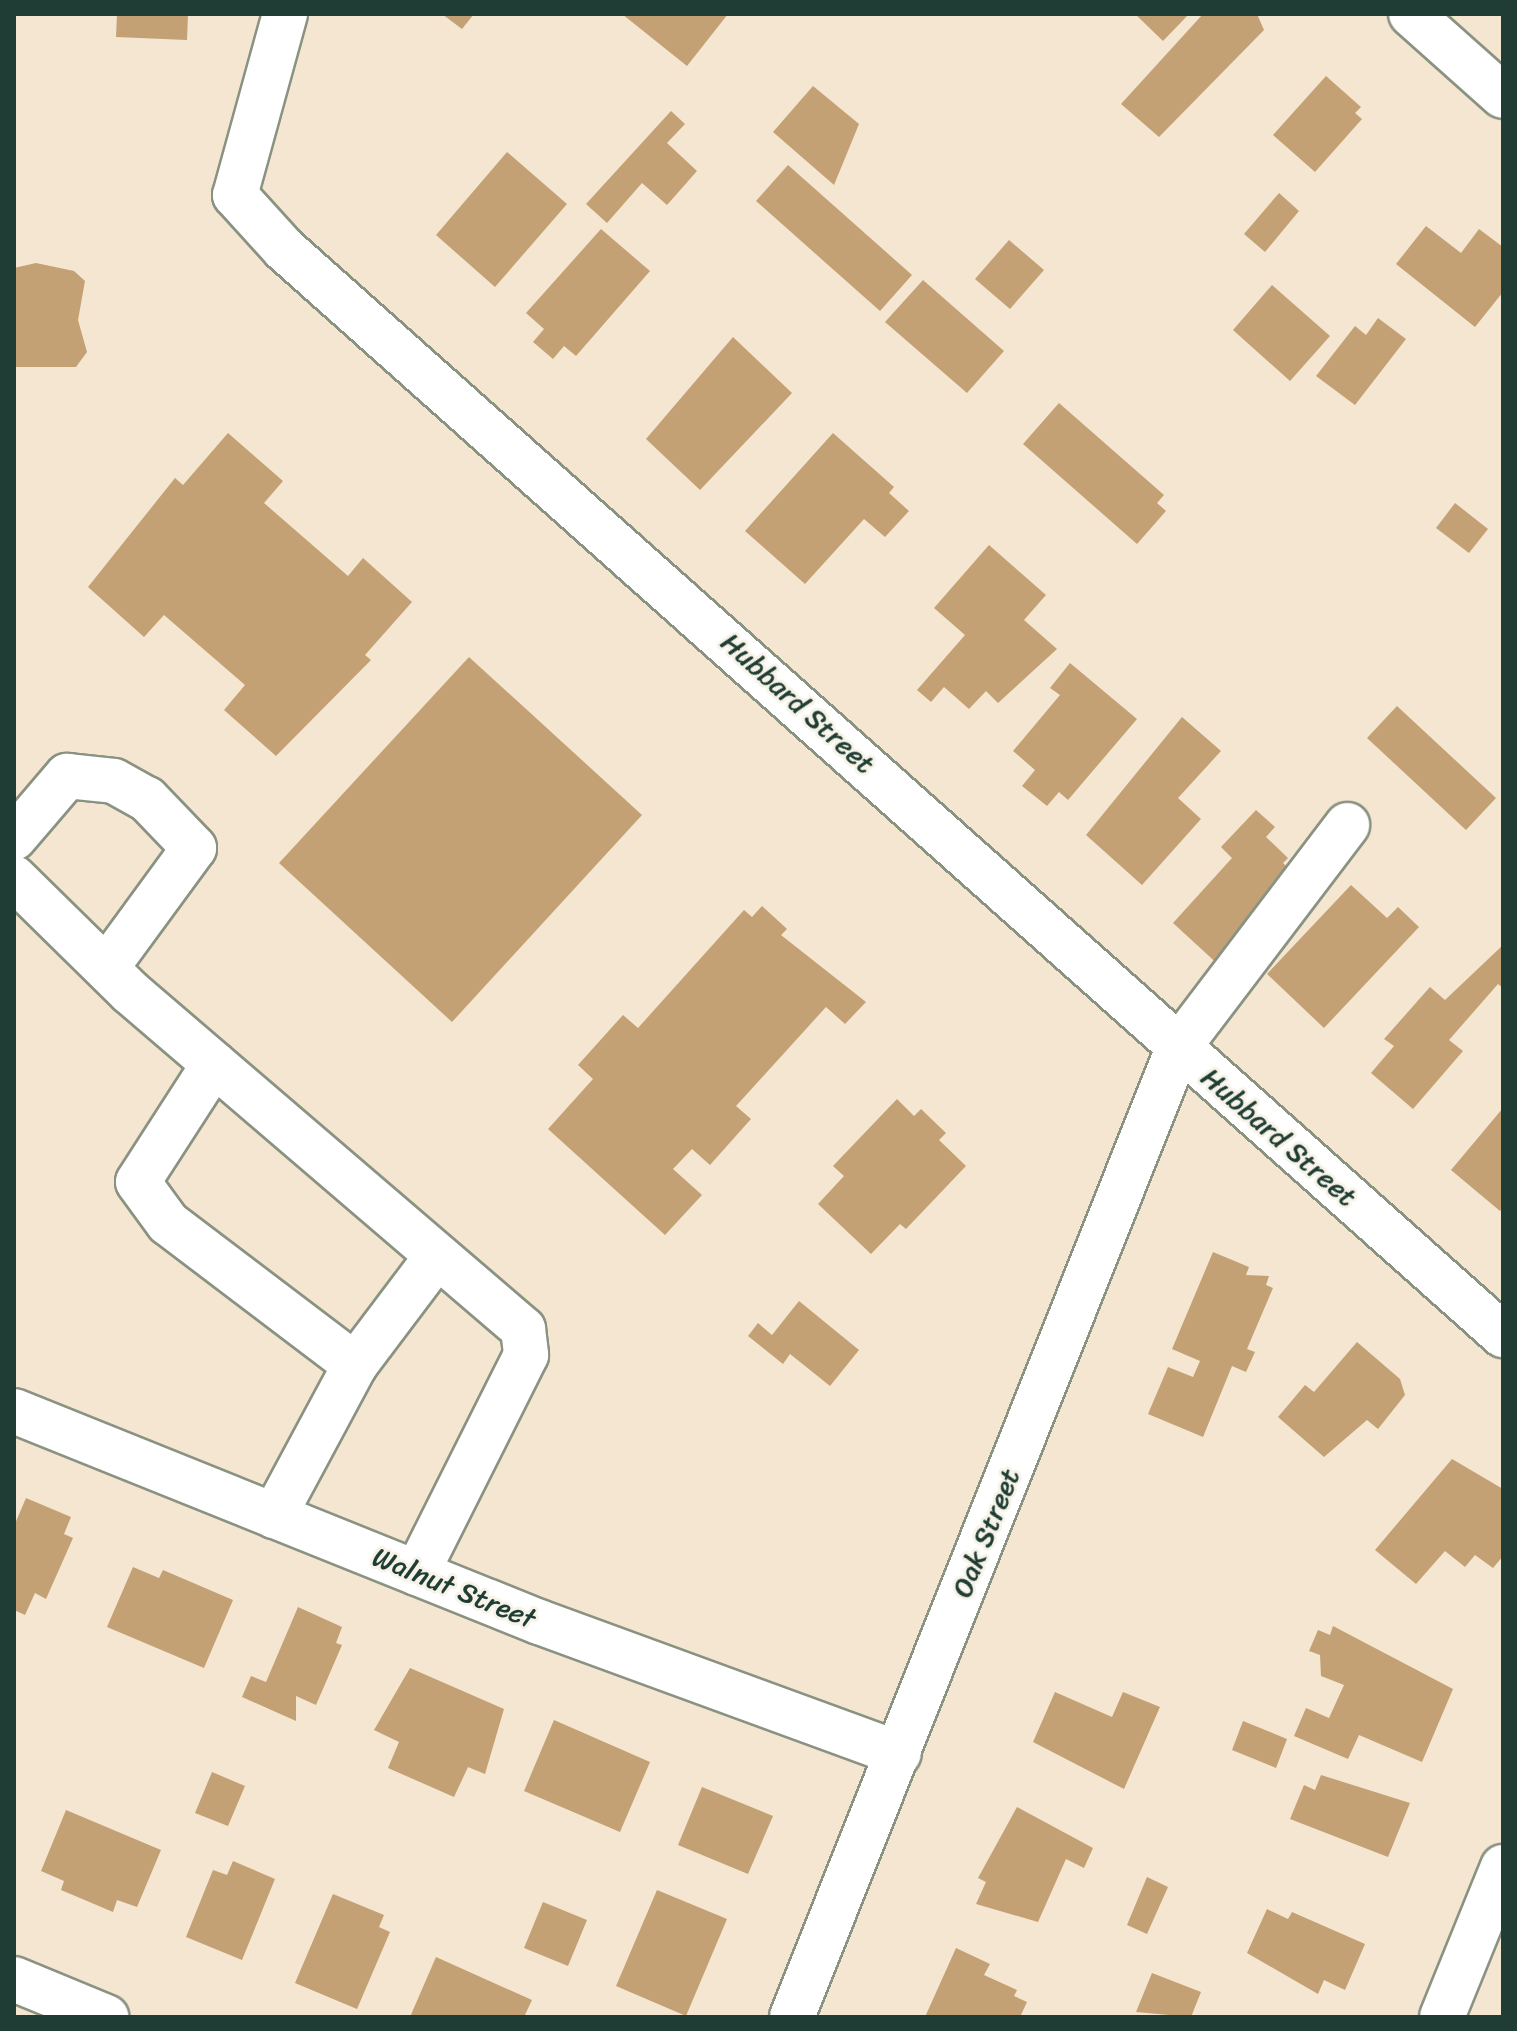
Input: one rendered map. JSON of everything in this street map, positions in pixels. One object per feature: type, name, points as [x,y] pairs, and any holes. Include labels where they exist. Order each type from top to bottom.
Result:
[{"type":"street","name":"Hubbard Street","points":[[285,14],[235,195],[284,249],[1503,1335]]},
{"type":"street","points":[[1411,14],[1503,96]]},
{"type":"street","points":[[14,838],[67,776],[114,781],[147,799],[194,848],[107,967]]},
{"type":"street","name":"Oak Street","points":[[792,2017],[1178,1048],[1347,825]]},
{"type":"street","points":[[14,878],[214,1064],[523,1329],[526,1355],[417,1573]]},
{"type":"street","points":[[214,1064],[138,1182],[168,1223],[355,1365]]},
{"type":"street","points":[[274,1516],[355,1365],[437,1256]]},
{"type":"street","name":"Walnut Street","points":[[14,1411],[417,1573],[899,1754]]},
{"type":"street","points":[[1442,2017],[1503,1867]]},
{"type":"street","points":[[14,1979],[106,2017]]},
{"type":"building","points":[[117,14],[188,14],[187,40],[116,37]]},
{"type":"building","points":[[442,14],[474,14],[462,29]]},
{"type":"building","points":[[622,14],[728,14],[687,66]]},
{"type":"building","points":[[1135,14],[1189,14],[1163,41]]},
{"type":"building","points":[[1203,14],[1257,14],[1264,30],[1159,137],[1121,104]]},
{"type":"building","points":[[1326,76],[1361,107],[1355,113],[1362,119],[1315,172],[1273,135]]},
{"type":"building","points":[[813,86],[859,124],[834,185],[773,132]]},
{"type":"building","points":[[671,111],[685,124],[667,143],[697,171],[667,205],[642,183],[607,223],[586,204]]},
{"type":"building","points":[[507,152],[567,204],[495,287],[436,235]]},
{"type":"building","points":[[788,165],[912,275],[880,311],[756,201]]},
{"type":"building","points":[[1279,193],[1299,211],[1265,252],[1244,234]]},
{"type":"building","points":[[1426,226],[1461,253],[1479,229],[1503,247],[1503,292],[1475,327],[1396,264]]},
{"type":"building","points":[[601,229],[650,271],[576,356],[564,346],[553,359],[533,342],[544,329],[526,313]]},
{"type":"building","points":[[1009,240],[1044,270],[1010,309],[975,279]]},
{"type":"building","points":[[36,263],[74,271],[85,281],[78,320],[87,352],[76,367],[14,367],[14,268]]},
{"type":"building","points":[[923,280],[1004,351],[967,393],[885,322]]},
{"type":"building","points":[[1272,285],[1330,336],[1290,381],[1233,330]]},
{"type":"building","points":[[1378,318],[1406,339],[1355,405],[1316,376],[1355,326],[1366,335]]},
{"type":"building","points":[[733,337],[792,393],[700,490],[646,439]]},
{"type":"building","points":[[1059,403],[1164,495],[1157,503],[1166,511],[1137,544],[1023,444]]},
{"type":"building","points":[[228,433],[283,481],[264,503],[348,576],[363,558],[412,602],[365,655],[371,660],[276,756],[224,710],[245,685],[164,615],[144,637],[88,587],[175,478],[183,485]]},
{"type":"building","points":[[833,433],[894,487],[889,493],[909,511],[885,537],[864,519],[805,584],[745,531]]},
{"type":"building","points":[[1455,503],[1488,529],[1469,553],[1436,528]]},
{"type":"building","points":[[989,545],[1046,595],[1024,620],[1057,649],[998,703],[986,691],[969,709],[944,687],[931,702],[917,690],[965,635],[934,608]]},
{"type":"building","points":[[469,657],[642,815],[452,1022],[279,863]]},
{"type":"building","points":[[1070,663],[1137,719],[1068,800],[1059,792],[1047,806],[1022,786],[1035,770],[1013,751],[1060,695],[1050,688]]},
{"type":"building","points":[[1397,706],[1496,798],[1466,830],[1367,738]]},
{"type":"building","points":[[1182,717],[1221,751],[1178,798],[1201,819],[1142,885],[1086,835]]},
{"type":"building","points":[[1256,810],[1275,827],[1266,837],[1288,858],[1283,863],[1302,881],[1222,968],[1173,923],[1232,858],[1221,847]]},
{"type":"building","points":[[1351,885],[1387,918],[1398,907],[1419,927],[1324,1028],[1267,974]]},
{"type":"building","points":[[762,906],[787,929],[781,935],[866,1002],[845,1024],[826,1007],[736,1106],[751,1119],[710,1165],[692,1149],[673,1169],[702,1195],[665,1235],[548,1129],[593,1079],[578,1065],[623,1015],[638,1028],[744,910],[752,917]]},
{"type":"building","points":[[1503,945],[1503,988],[1498,984],[1449,1040],[1463,1051],[1413,1109],[1371,1073],[1394,1046],[1384,1039],[1430,987],[1445,1000]]},
{"type":"building","points":[[897,1099],[914,1116],[921,1109],[946,1133],[939,1140],[966,1166],[906,1229],[900,1224],[871,1254],[818,1204],[844,1176],[833,1166]]},
{"type":"building","points":[[1503,1108],[1503,1207],[1500,1211],[1451,1170]]},
{"type":"building","points":[[1213,1252],[1249,1267],[1246,1275],[1269,1276],[1266,1285],[1273,1288],[1247,1349],[1255,1352],[1246,1372],[1232,1366],[1203,1437],[1148,1414],[1168,1367],[1193,1377],[1200,1361],[1172,1349]]},
{"type":"building","points":[[799,1301],[859,1350],[830,1386],[790,1354],[783,1364],[748,1336],[758,1323],[772,1335]]},
{"type":"building","points":[[1357,1342],[1400,1379],[1405,1395],[1378,1429],[1367,1420],[1324,1457],[1278,1417],[1305,1385],[1314,1392]]},
{"type":"building","points":[[1452,1459],[1503,1489],[1503,1556],[1493,1568],[1475,1555],[1465,1567],[1445,1551],[1416,1584],[1375,1550]]},
{"type":"building","points":[[26,1498],[71,1517],[64,1534],[73,1538],[46,1599],[35,1593],[25,1615],[14,1610],[14,1526]]},
{"type":"building","points":[[133,1567],[159,1578],[163,1570],[233,1600],[204,1668],[107,1627]]},
{"type":"building","points":[[298,1607],[342,1627],[336,1643],[342,1645],[316,1705],[296,1696],[296,1721],[242,1697],[251,1676],[266,1682]]},
{"type":"building","points":[[1333,1626],[1453,1689],[1422,1762],[1359,1735],[1348,1759],[1294,1736],[1306,1708],[1329,1718],[1344,1685],[1321,1676],[1320,1655],[1309,1651],[1318,1630],[1330,1635]]},
{"type":"building","points":[[410,1668],[504,1709],[485,1774],[468,1767],[454,1797],[388,1768],[399,1742],[374,1730]]},
{"type":"building","points":[[1055,1692],[1112,1717],[1123,1692],[1160,1707],[1124,1789],[1033,1742]]},
{"type":"building","points":[[554,1720],[650,1762],[620,1832],[524,1791]]},
{"type":"building","points":[[1243,1721],[1287,1739],[1276,1768],[1232,1750]]},
{"type":"building","points":[[212,1772],[245,1786],[228,1826],[195,1813]]},
{"type":"building","points":[[1321,1775],[1410,1803],[1388,1857],[1290,1819],[1304,1785],[1315,1790]]},
{"type":"building","points":[[702,1787],[773,1816],[748,1874],[678,1845]]},
{"type":"building","points":[[1017,1807],[1093,1848],[1084,1868],[1066,1859],[1038,1922],[976,1904],[986,1882],[978,1878]]},
{"type":"building","points":[[66,1810],[161,1850],[137,1907],[117,1900],[113,1912],[61,1890],[64,1881],[41,1871]]},
{"type":"building","points":[[233,1861],[275,1879],[242,1960],[186,1937],[213,1870],[227,1875]]},
{"type":"building","points":[[1147,1877],[1168,1887],[1147,1934],[1127,1925]]},
{"type":"building","points":[[657,1890],[727,1919],[686,2016],[616,1986]]},
{"type":"building","points":[[333,1894],[384,1915],[379,1927],[390,1932],[357,2009],[295,1983]]},
{"type":"building","points":[[543,1902],[587,1920],[568,1966],[524,1948]]},
{"type":"building","points":[[1267,1909],[1288,1919],[1292,1912],[1365,1944],[1345,1990],[1324,1980],[1318,1994],[1247,1953]]},
{"type":"building","points":[[956,1948],[990,1964],[984,1975],[1017,1990],[1014,1996],[1027,2002],[1020,2017],[925,2017]]},
{"type":"building","points":[[436,1957],[532,2000],[524,2017],[410,2017]]},
{"type":"building","points":[[1152,1973],[1201,1992],[1191,2017],[1136,2012]]}]
